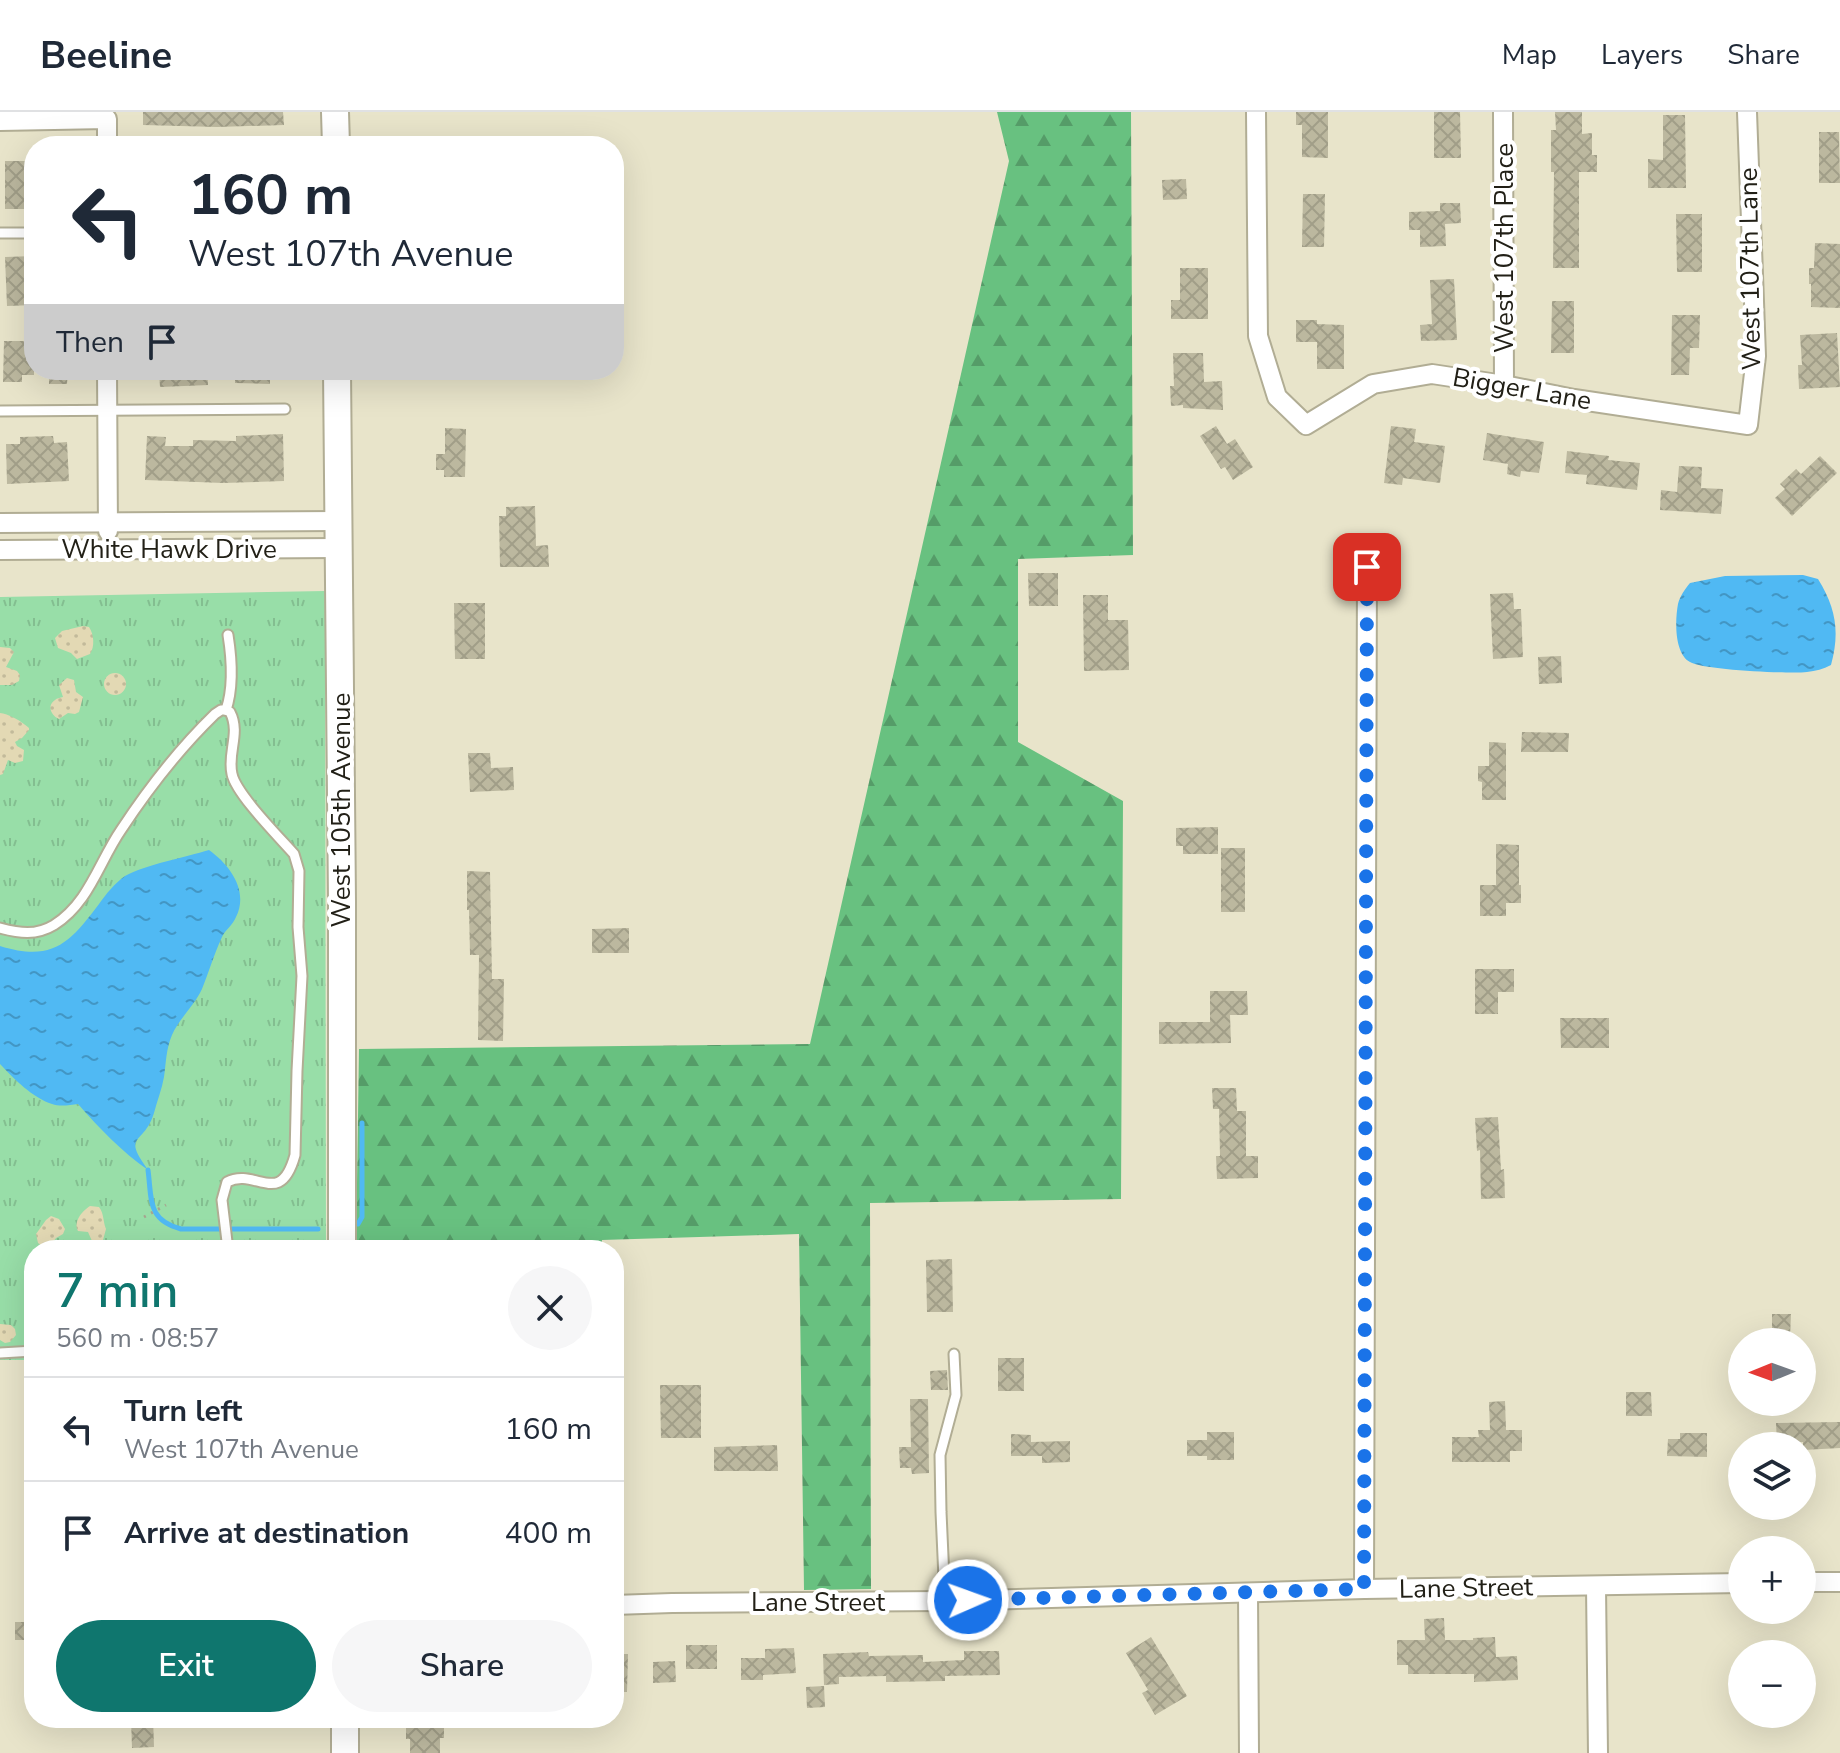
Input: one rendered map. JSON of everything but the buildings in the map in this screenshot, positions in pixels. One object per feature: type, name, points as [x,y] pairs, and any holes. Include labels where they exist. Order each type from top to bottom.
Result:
[{"type":"street","points":[[335,112],[336,136]]},
{"type":"street","name":"Bigger Lane","points":[[1256,112],[1258,336],[1277,397],[1306,425],[1373,384],[1432,374],[1748,425]]},
{"type":"street","name":"West 107th Place","points":[[1503,112],[1504,385]]},
{"type":"street","name":"West 107th Lane","points":[[1747,112],[1756,356],[1748,425]]},
{"type":"street","points":[[5,118],[108,116],[107,136]]},
{"type":"street","points":[[107,380],[109,549]]},
{"type":"street","name":"West 105th Avenue","points":[[337,380],[342,1240]]},
{"type":"street","name":"White Hawk Drive","points":[[0,523],[338,521]]},
{"type":"street","name":"White Hawk Drive","points":[[0,550],[338,548]]},
{"type":"street","points":[[1364,1589],[1367,567]]},
{"type":"street","points":[[1816,1582],[1840,1582]]},
{"type":"street","name":"Lane Street","points":[[624,1605],[945,1601],[1364,1589],[1728,1583]]},
{"type":"street","points":[[1596,1587],[1598,1753]]},
{"type":"street","points":[[1248,1593],[1249,1753]]},
{"type":"street","points":[[345,1728],[345,1753]]},
{"type":"lane","points":[[0,233],[24,233]]},
{"type":"lane","points":[[0,411],[285,409]]},
{"type":"lane","points":[[226,710],[230,698],[232,657],[228,635]]},
{"type":"lane","points":[[0,928],[21,933],[42,931],[61,920],[91,885],[120,832],[166,769],[215,714],[221,710],[230,712],[235,727],[231,765],[234,781],[298,861],[302,976],[295,1155],[291,1168],[275,1184],[237,1179],[227,1182],[222,1200],[226,1240]]},
{"type":"lane","points":[[0,1353],[24,1352]]},
{"type":"lane","points":[[945,1601],[940,1455],[956,1395],[954,1354]]},
{"type":"path","points":[[144,1217],[166,1205]]},
{"type":"green space","points":[[997,112],[1131,112],[1133,555],[1018,559],[1018,742],[1123,801],[1121,1199],[870,1203],[871,1589],[804,1590],[799,1234],[602,1240],[356,1240],[359,1049],[810,1044],[1009,161]]},
{"type":"green space","points":[[325,591],[326,1240],[24,1240],[24,1360],[0,1360],[0,597]]},
{"type":"sand","points":[[83,626],[91,630],[93,648],[90,654],[77,659],[58,648],[55,638],[62,631]]},
{"type":"sand","points":[[0,647],[10,648],[14,652],[6,667],[20,675],[19,681],[12,685],[0,685]]},
{"type":"sand","points":[[115,673],[123,676],[126,684],[123,692],[115,695],[107,692],[104,684],[107,676]]},
{"type":"sand","points":[[67,678],[74,680],[76,692],[83,697],[79,712],[68,713],[59,719],[50,708],[52,702],[63,697],[59,685]]},
{"type":"sand","points":[[0,713],[19,721],[29,730],[15,742],[24,750],[23,761],[15,763],[8,760],[0,775]]},
{"type":"sand","points":[[90,1206],[99,1207],[106,1229],[103,1240],[92,1240],[88,1232],[78,1231],[79,1217]]},
{"type":"sand","points":[[51,1216],[59,1219],[65,1229],[63,1234],[54,1240],[37,1240],[36,1234]]},
{"type":"sand","points":[[0,1324],[11,1325],[15,1329],[16,1335],[10,1342],[0,1340]]},
{"type":"water","points":[[1803,575],[1818,579],[1829,600],[1836,631],[1831,665],[1807,672],[1766,672],[1698,665],[1685,658],[1678,644],[1676,619],[1679,601],[1690,583],[1725,576]]},
{"type":"water","points":[[209,850],[224,863],[235,879],[239,888],[239,907],[235,920],[222,937],[202,989],[170,1040],[154,1113],[135,1144],[148,1170],[111,1139],[78,1104],[58,1105],[45,1101],[24,1087],[0,1064],[0,946],[33,952],[58,946],[78,930],[125,876]]},
{"type":"waterway","points":[[358,1224],[362,1217],[362,1123]]},
{"type":"waterway","points":[[148,1170],[153,1207],[162,1220],[181,1229],[318,1229]]},
{"type":"route","points":[[968,1600],[1364,1589],[1367,567]]}]
